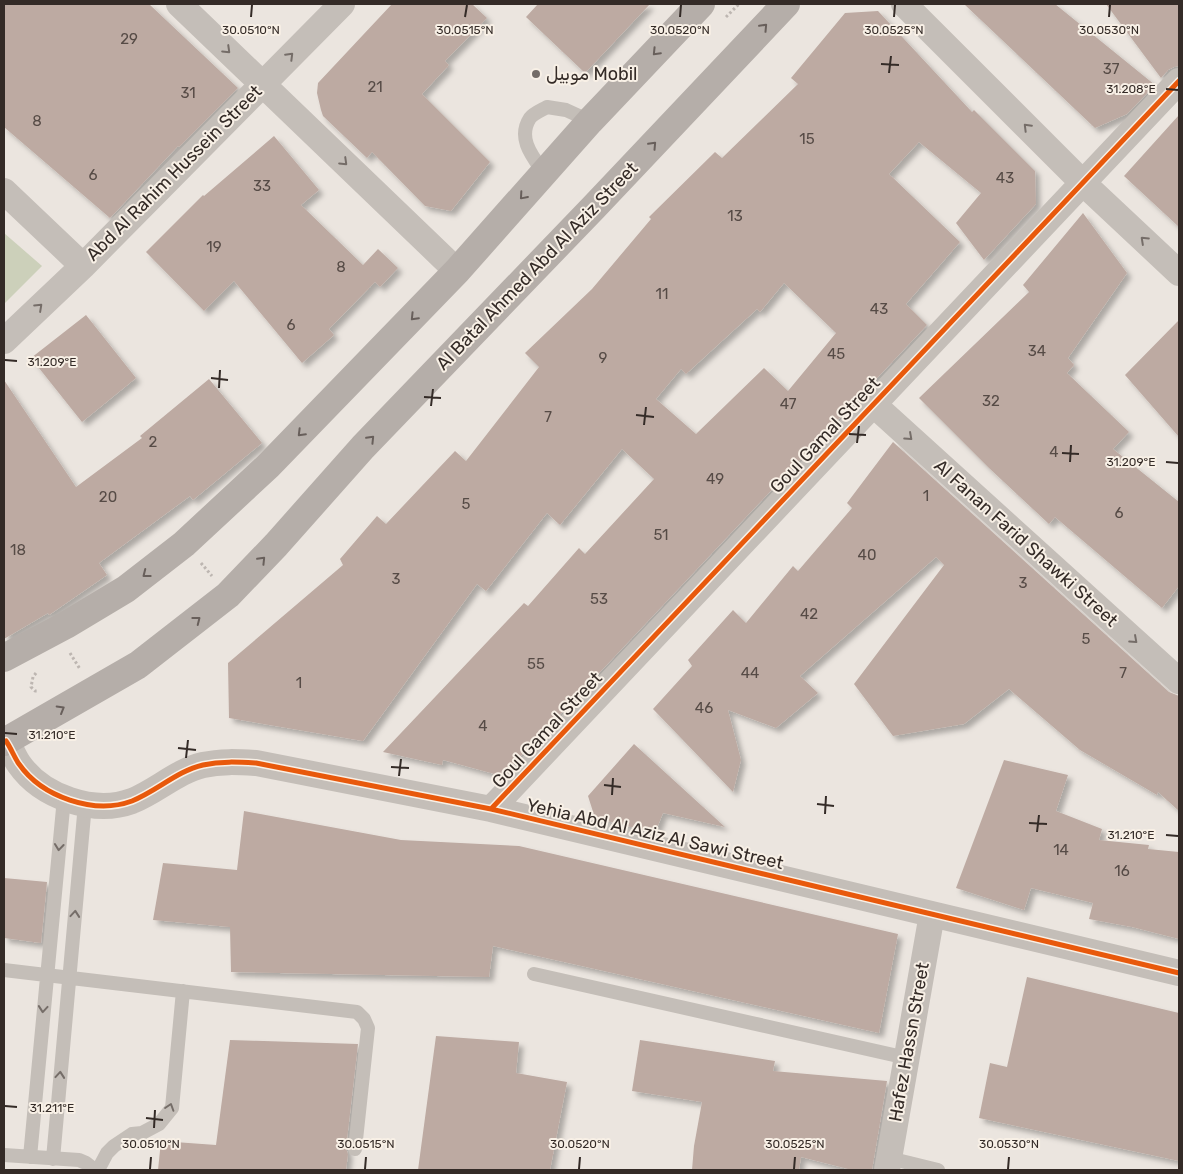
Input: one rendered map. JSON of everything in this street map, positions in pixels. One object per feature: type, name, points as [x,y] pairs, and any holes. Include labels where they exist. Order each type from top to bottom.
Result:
[{"type":"main road","points":[[4,678],[10,655],[56,631],[126,589],[184,544],[268,466],[457,271],[590,121],[701,4]]},
{"type":"main road","name":"Al Batal Ahmed Abd Al Aziz Street","points":[[5,738],[138,665],[228,595],[276,545],[363,447],[786,4]]},
{"type":"street","points":[[179,4],[457,271]]},
{"type":"street","name":"Abd Al Rahim Hussein Street","points":[[4,340],[83,266],[342,4]]},
{"type":"street","points":[[904,4],[1083,183],[1179,273]]},
{"type":"street","name":"Goul Gamal Street","points":[[491,809],[1179,81]]},
{"type":"street","points":[[4,190],[83,266]]},
{"type":"street","name":"Al Fanan Farid Shawki Street","points":[[873,404],[1179,681]]},
{"type":"street","name":"Yehia Abd Al Aziz Al Sawi Street","points":[[5,738],[20,765],[39,785],[74,801],[103,806],[130,802],[154,790],[177,775],[202,765],[229,761],[256,763],[491,809],[1179,973]]},
{"type":"street","name":"Hafez Hassn Street","points":[[888,1164],[932,914]]},
{"type":"lane","points":[[544,173],[530,152],[524,134],[531,117],[547,107],[566,110],[590,121]]},
{"type":"lane","points":[[30,1157],[46,975],[74,801]]},
{"type":"lane","points":[[53,1159],[69,977],[74,801]]},
{"type":"lane","points":[[4,970],[358,1012],[368,1028],[355,1149]]},
{"type":"lane","points":[[534,974],[907,1058]]},
{"type":"lane","points":[[4,1155],[79,1160],[96,1170],[114,1146],[132,1134],[142,1133],[159,1124],[172,1108],[183,991]]},
{"type":"lane","points":[[888,1164],[938,1170]]},
{"type":"path","points":[[184,544],[228,595]]},
{"type":"path","points":[[56,631],[94,690]]},
{"type":"green space","points":[[4,233],[42,266],[4,304]]},
{"type":"building","points":[[4,4],[149,4],[238,88],[178,146],[110,218],[4,127]]},
{"type":"building","points":[[392,4],[472,4],[487,18],[445,61],[449,65],[422,94],[490,162],[451,211],[425,206],[372,152],[367,158],[323,116],[321,110],[317,93],[318,83]]},
{"type":"building","points":[[538,4],[650,4],[585,73],[526,17]]},
{"type":"building","points":[[964,4],[1055,4],[1155,85],[1127,114],[1095,128]]},
{"type":"building","points":[[1106,4],[1179,4],[1179,66],[1168,70],[1161,78]]},
{"type":"building","points":[[878,11],[972,112],[974,110],[1035,171],[1036,204],[984,260],[956,223],[981,193],[919,142],[889,174],[960,242],[906,304],[927,325],[502,776],[443,760],[442,765],[383,752],[524,603],[528,606],[579,548],[585,554],[654,479],[622,449],[560,525],[547,513],[486,591],[477,584],[363,741],[229,718],[228,663],[343,565],[340,559],[377,516],[386,524],[455,451],[466,461],[539,367],[525,353],[592,289],[651,219],[649,217],[715,152],[722,158],[798,84],[791,78],[845,13]],"holes":[[[784,283],[836,333],[788,391],[764,368],[696,434],[656,399],[681,369],[686,374],[757,309],[760,312]]]},
{"type":"building","points":[[1179,115],[1179,227],[1124,176]]},
{"type":"building","points":[[274,136],[319,190],[301,205],[363,265],[378,249],[398,268],[380,287],[375,282],[329,329],[334,335],[302,363],[234,281],[204,311],[146,252],[203,195]]},
{"type":"building","points":[[1083,213],[1127,273],[1068,358],[1074,365],[1067,373],[1129,432],[1113,449],[1179,502],[1179,586],[1162,608],[1055,517],[1049,524],[989,468],[919,398],[1029,292],[1023,285]]},
{"type":"building","points":[[86,315],[136,378],[82,422],[31,358]]},
{"type":"building","points":[[1179,320],[1179,437],[1125,375]]},
{"type":"building","points":[[209,379],[262,443],[193,500],[190,496],[99,563],[107,575],[49,615],[48,613],[4,639],[4,380],[76,487],[142,438],[140,436]]},
{"type":"building","points":[[893,442],[1169,692],[1179,696],[1179,811],[1158,792],[1157,795],[1080,750],[1009,689],[964,724],[893,736],[854,684],[944,565],[936,557],[800,676],[818,693],[776,728],[728,710],[741,760],[733,792],[653,709],[692,666],[688,660],[733,610],[746,623],[793,566],[798,571],[852,508],[847,503]]},
{"type":"building","points":[[634,744],[725,827],[663,813],[655,833],[595,818],[588,796]]},
{"type":"building","points":[[1004,760],[1068,775],[1056,811],[1102,829],[1099,840],[1149,845],[1148,849],[1179,852],[1179,939],[1132,927],[1089,919],[1093,903],[1031,888],[1024,910],[956,888]]},
{"type":"building","points":[[244,811],[401,840],[519,846],[898,934],[879,1033],[493,946],[489,977],[231,972],[230,927],[153,920],[163,863],[237,870]]},
{"type":"building","points":[[4,878],[47,882],[41,943],[4,938]]},
{"type":"building","points":[[1027,977],[1179,1013],[1179,1161],[979,1118],[990,1063],[1007,1067]]},
{"type":"building","points":[[436,1036],[519,1042],[516,1073],[567,1082],[550,1170],[418,1170]]},
{"type":"building","points":[[230,1040],[358,1044],[346,1148],[348,1154],[346,1170],[158,1170],[161,1141],[216,1145]]},
{"type":"building","points":[[640,1040],[775,1061],[773,1071],[887,1081],[872,1170],[852,1170],[801,1157],[799,1170],[692,1170],[694,1146],[702,1102],[632,1091]]},
{"type":"cycle path","points":[[491,809],[1179,81]]},
{"type":"cycle path","points":[[6,741],[19,764],[41,786],[55,794],[86,804],[102,806],[132,801],[176,776],[203,765],[223,762],[256,763],[491,809],[1179,973]]},
{"type":"place","name":"موبيل Mobil","points":[[536,74]]}]
